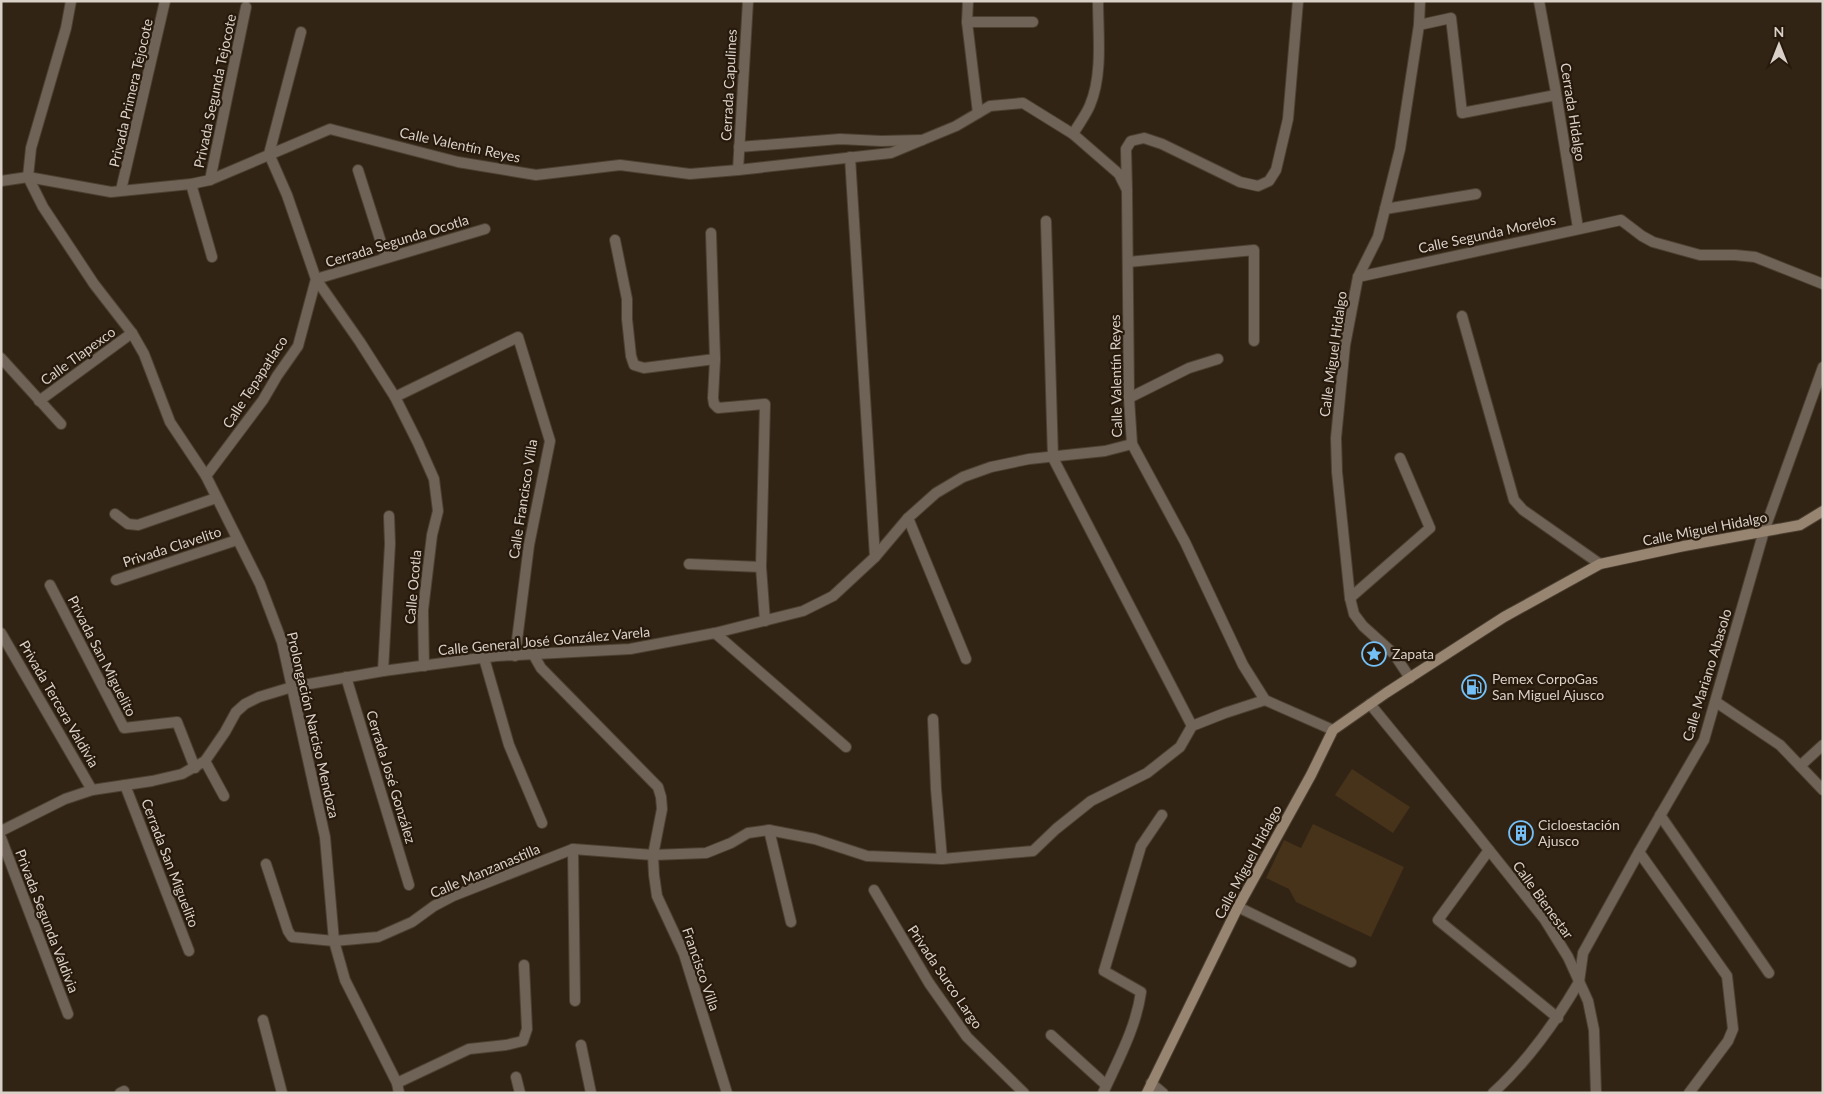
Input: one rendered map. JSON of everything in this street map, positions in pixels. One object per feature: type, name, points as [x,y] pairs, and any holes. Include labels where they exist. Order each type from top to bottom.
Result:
[{"type":"main road","name":"Calle Miguel Hidalgo","points":[[1149,1088],[1238,907],[1333,730],[1504,617],[1600,564],[1800,525],[1823,511]]},
{"type":"street","points":[[28,176],[31,148],[66,28],[71,1]]},
{"type":"street","name":"Privada Primera Tejocote","points":[[122,190],[166,1]]},
{"type":"street","name":"Cerrada Capulines","points":[[738,170],[748,1]]},
{"type":"street","points":[[968,1],[967,22],[978,113]]},
{"type":"street","points":[[1073,134],[1090,105],[1096,88],[1098,75],[1098,1]]},
{"type":"street","points":[[1127,190],[1126,149],[1131,141],[1144,138],[1162,144],[1240,182],[1258,186],[1268,181],[1276,170],[1288,118],[1298,1]]},
{"type":"street","name":"Calle Miguel Hidalgo","points":[[1410,678],[1394,654],[1363,626],[1354,614],[1350,598],[1337,472],[1336,438],[1345,346],[1358,276],[1378,237],[1406,116],[1420,25],[1420,1]]},
{"type":"street","name":"Cerrada Hidalgo","points":[[1539,1],[1578,228]]},
{"type":"street","name":"Privada Segunda Tejocote","points":[[210,180],[246,7]]},
{"type":"street","points":[[1420,25],[1451,18],[1462,113],[1556,95]]},
{"type":"street","points":[[967,22],[1032,22]]},
{"type":"street","points":[[302,32],[269,154],[288,195],[316,280],[360,342],[395,397]]},
{"type":"street","name":"Calle Valentín Reyes","points":[[1,181],[28,176],[111,192],[191,184],[210,180],[330,129],[458,162],[536,175],[620,165],[690,174],[892,153],[956,126],[990,106],[1023,103],[1073,134],[1119,174],[1127,190],[1129,398],[1132,444],[1184,542],[1243,665],[1265,700]]},
{"type":"street","points":[[739,147],[840,139],[881,141],[926,140]]},
{"type":"street","points":[[850,157],[875,557]]},
{"type":"street","points":[[358,170],[386,258]]},
{"type":"street","name":"Prolongación Narciso Mendoza","points":[[28,176],[43,207],[84,269],[132,333],[144,354],[170,422],[206,476],[260,584],[282,642],[325,837],[334,940],[345,980],[398,1088]]},
{"type":"street","points":[[191,184],[212,257]]},
{"type":"street","points":[[1385,209],[1476,194]]},
{"type":"street","name":"Calle Segunda Morelos","points":[[1358,276],[1621,220],[1653,242],[1700,255],[1755,257],[1823,284]]},
{"type":"street","points":[[1046,221],[1053,458],[1192,726]]},
{"type":"street","name":"Cerrada Segunda Ocotla","points":[[316,280],[485,229]]},
{"type":"street","points":[[711,233],[715,359],[714,404],[718,408],[765,404],[761,567],[765,621]]},
{"type":"street","points":[[615,240],[628,299],[627,319],[631,356],[634,365],[644,368],[715,359]]},
{"type":"street","points":[[1128,262],[1254,250],[1254,341]]},
{"type":"street","name":"Calle Tepapatlaco","points":[[206,476],[263,400],[298,346],[316,280]]},
{"type":"street","points":[[1462,316],[1514,500],[1524,510],[1600,564]]},
{"type":"street","name":"Calle Tlapexco","points":[[39,401],[132,333]]},
{"type":"street","name":"Calle Francisco Villa","points":[[395,397],[518,337],[550,441],[529,545],[515,656]]},
{"type":"street","points":[[1129,398],[1189,368],[1218,360]]},
{"type":"street","points":[[2,362],[61,424]]},
{"type":"street","name":"Calle Mariano Abasolo","points":[[1493,1093],[1510,1077],[1558,1018],[1579,982],[1583,953],[1704,740],[1764,531],[1823,367]]},
{"type":"street","name":"Calle Ocotla","points":[[395,397],[434,479],[438,511],[432,535],[423,610],[424,666]]},
{"type":"street","name":"Calle General José González Varela","points":[[1,831],[65,799],[92,790],[182,774],[195,768],[205,760],[226,732],[236,712],[259,697],[292,687],[383,671],[484,658],[630,649],[715,633],[803,611],[833,596],[875,557],[908,518],[936,493],[962,477],[1000,465],[1029,459],[1053,458],[1105,451],[1132,444]]},
{"type":"street","points":[[1350,598],[1430,528],[1400,458]]},
{"type":"street","points":[[114,514],[128,524],[138,525],[216,498]]},
{"type":"street","points":[[383,671],[390,544],[389,516]]},
{"type":"street","points":[[908,518],[966,659]]},
{"type":"street","name":"Privada Clavelito","points":[[116,580],[237,540]]},
{"type":"street","points":[[689,564],[761,567]]},
{"type":"street","name":"Privada San Miguelito","points":[[50,585],[124,728],[177,722],[195,768]]},
{"type":"street","name":"Privada Tercera Valdivia","points":[[1,633],[92,790]]},
{"type":"street","points":[[715,633],[846,747]]},
{"type":"street","points":[[533,654],[541,668],[658,788],[662,809],[653,855]]},
{"type":"street","points":[[484,658],[509,745],[542,823]]},
{"type":"street","name":"Cerrada José González","points":[[346,677],[409,885]]},
{"type":"street","points":[[791,922],[769,830],[815,839],[866,856],[942,859],[1033,851],[1056,828],[1091,801],[1147,772],[1180,747],[1192,726],[1265,700],[1333,730]]},
{"type":"street","points":[[1716,702],[1780,745],[1823,790]]},
{"type":"street","name":"Calle Bienestar","points":[[1370,704],[1545,920],[1568,957],[1588,1001],[1594,1030],[1596,1093]]},
{"type":"street","points":[[933,720],[942,859]]},
{"type":"street","points":[[1800,766],[1823,745]]},
{"type":"street","points":[[205,760],[224,796]]},
{"type":"street","name":"Cerrada San Miguelito","points":[[125,785],[189,951]]},
{"type":"street","points":[[1051,1035],[1104,1089],[1139,1010],[1141,992],[1104,971],[1141,846],[1162,815]]},
{"type":"street","points":[[1660,815],[1768,973]]},
{"type":"street","name":"Calle Manzanastilla","points":[[266,864],[288,932],[292,937],[334,940],[378,937],[412,922],[434,906],[454,896],[573,849],[653,855],[706,853],[731,843],[748,833],[769,830]]},
{"type":"street","name":"Privada Segunda Valdivia","points":[[1,838],[68,1014]]},
{"type":"street","points":[[573,849],[575,1001]]},
{"type":"street","points":[[1489,850],[1438,920],[1558,1018]]},
{"type":"street","points":[[1639,852],[1726,976],[1733,1029],[1728,1041],[1689,1093]]},
{"type":"street","name":"Francisco Villa","points":[[653,855],[657,896],[684,954],[727,1093]]},
{"type":"street","name":"Privada Surco Largo","points":[[874,890],[929,983],[967,1037],[1024,1093]]},
{"type":"street","points":[[1238,907],[1351,962]]},
{"type":"street","points":[[398,1088],[469,1049],[506,1046],[523,1041],[527,1029],[524,966]]},
{"type":"street","points":[[263,1020],[282,1093]]},
{"type":"street","points":[[581,1045],[591,1093]]},
{"type":"street","points":[[516,1077],[520,1093]]},
{"type":"street","points":[[1149,1088],[1163,1093]]},
{"type":"shaded area","points":[[1352,769],[1410,807],[1393,833],[1335,795]]},
{"type":"shaded area","points":[[1313,824],[1404,867],[1371,937],[1296,902],[1289,889],[1266,878],[1284,840],[1301,848]]},
{"type":"place","name":"Zapata","points":[[1374,654]]},
{"type":"place","name":"Pemex CorpoGas San Miguel Ajusco","points":[[1474,687]]},
{"type":"place","name":"Cicloestación Ajusco","points":[[1521,833]]}]
